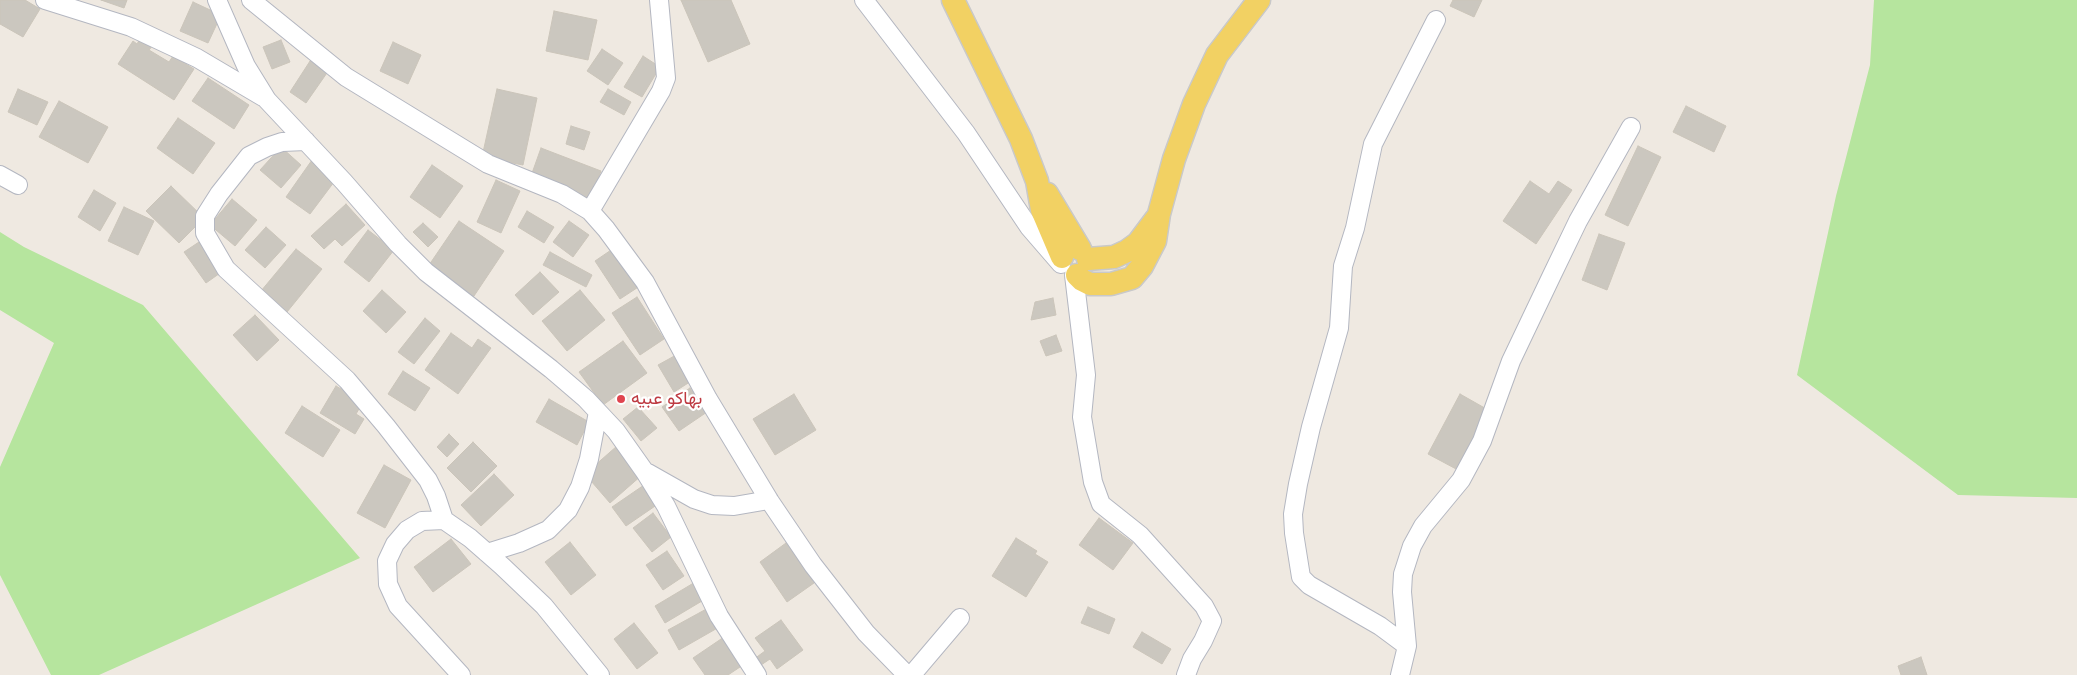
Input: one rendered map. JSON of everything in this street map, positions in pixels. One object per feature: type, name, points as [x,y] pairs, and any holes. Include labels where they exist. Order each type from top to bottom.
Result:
[{"type":"main road","points":[[952,0],[1021,139],[1037,181],[1042,210],[1074,263],[1114,257],[1127,251],[1138,243],[1159,214],[1174,159],[1194,104],[1217,55],[1259,0]]},
{"type":"street","points":[[45,0],[131,27],[197,58],[267,100]]},
{"type":"street","points":[[217,0],[246,66],[267,100],[344,182],[398,244],[426,272],[533,354],[586,399],[616,431],[666,506],[719,616],[757,675]]},
{"type":"street","points":[[251,0],[346,77],[488,164],[562,194],[590,211],[646,282],[708,399],[769,500],[813,565],[860,626],[904,673],[910,674],[919,667],[960,618]]},
{"type":"street","points":[[590,211],[661,91],[666,78],[659,0]]},
{"type":"street","points":[[864,0],[966,133],[1029,226],[1074,263],[1086,375],[1082,417],[1094,482],[1101,504],[1140,535],[1204,606],[1212,620],[1203,641],[1192,658],[1186,675]]},
{"type":"street","points":[[1407,646],[1380,626],[1309,585],[1301,577],[1293,514],[1311,428],[1340,328],[1344,266],[1355,228],[1373,144],[1436,20]]},
{"type":"street","points":[[1400,675],[1405,662],[1407,646],[1402,592],[1403,574],[1412,546],[1423,526],[1462,480],[1482,441],[1511,361],[1551,277],[1578,221],[1631,127]]},
{"type":"street","points":[[306,141],[282,142],[249,156],[219,194],[205,216],[205,233],[226,269],[346,380],[380,420],[428,480],[444,520]]},
{"type":"street","points":[[0,174],[18,185]]},
{"type":"street","points":[[487,553],[519,543],[548,530],[568,510],[580,487],[589,459],[598,412]]},
{"type":"street","points":[[645,472],[694,499],[712,505],[734,506],[769,500]]},
{"type":"street","points":[[461,675],[398,606],[388,584],[387,561],[395,544],[406,530],[422,520],[444,520],[470,538],[544,606],[600,675]]},
{"type":"green space","points":[[1874,0],[2077,0],[2077,498],[1958,495],[1797,375],[1836,196],[1870,65]]},
{"type":"green space","points":[[0,232],[24,247],[143,305],[360,558],[99,675],[51,675],[0,575],[0,467],[54,343],[0,310]]},
{"type":"building","points":[[0,0],[25,0],[40,9],[23,37],[0,24]]},
{"type":"building","points":[[101,0],[127,0],[124,8]]},
{"type":"building","points":[[681,0],[731,0],[750,44],[708,62]]},
{"type":"building","points":[[1453,0],[1482,0],[1474,17],[1450,6]]},
{"type":"building","points":[[193,2],[221,15],[208,43],[180,31]]},
{"type":"building","points":[[554,11],[597,20],[588,60],[546,51]]},
{"type":"building","points":[[141,37],[153,45],[149,50],[169,62],[173,56],[194,69],[174,100],[118,64],[133,41],[137,44]]},
{"type":"building","points":[[281,40],[290,62],[272,69],[263,47]]},
{"type":"building","points":[[393,42],[421,55],[408,84],[380,71]]},
{"type":"building","points":[[602,49],[623,63],[608,85],[587,71]]},
{"type":"building","points":[[643,56],[660,67],[642,97],[624,87]]},
{"type":"building","points":[[312,58],[329,70],[306,103],[290,92]]},
{"type":"building","points":[[208,78],[249,105],[234,129],[192,101]]},
{"type":"building","points":[[18,89],[48,102],[37,125],[8,112]]},
{"type":"building","points":[[497,89],[537,98],[523,165],[482,157]]},
{"type":"building","points":[[608,89],[631,102],[624,115],[600,102]]},
{"type":"building","points":[[59,101],[108,127],[88,163],[39,137]]},
{"type":"building","points":[[1686,106],[1726,126],[1714,152],[1673,132]]},
{"type":"building","points":[[178,118],[215,143],[193,174],[157,148]]},
{"type":"building","points":[[571,126],[590,132],[584,150],[566,144]]},
{"type":"building","points":[[1638,146],[1661,157],[1628,226],[1605,215]]},
{"type":"building","points":[[281,147],[301,165],[281,188],[260,170]]},
{"type":"building","points":[[541,148],[601,171],[590,199],[531,176]]},
{"type":"building","points":[[312,160],[337,178],[310,214],[286,197]]},
{"type":"building","points":[[432,165],[463,186],[440,218],[410,197]]},
{"type":"building","points":[[496,180],[520,191],[501,233],[477,222]]},
{"type":"building","points":[[1530,181],[1549,194],[1558,181],[1572,190],[1536,244],[1503,221]]},
{"type":"building","points":[[171,186],[204,218],[179,243],[146,211]]},
{"type":"building","points":[[94,190],[116,203],[100,231],[78,217]]},
{"type":"building","points":[[232,199],[257,220],[235,246],[210,225]]},
{"type":"building","points":[[346,204],[365,225],[342,246],[335,239],[324,249],[311,236]]},
{"type":"building","points":[[124,207],[154,221],[138,255],[108,241]]},
{"type":"building","points":[[527,211],[554,227],[544,243],[518,227]]},
{"type":"building","points":[[459,221],[504,251],[472,299],[427,268]]},
{"type":"building","points":[[569,221],[589,235],[573,257],[553,242]]},
{"type":"building","points":[[423,223],[438,237],[428,247],[413,232]]},
{"type":"building","points":[[266,227],[286,245],[265,268],[245,250]]},
{"type":"building","points":[[368,230],[394,250],[369,282],[344,262]]},
{"type":"building","points":[[1599,234],[1625,243],[1607,290],[1582,280]]},
{"type":"building","points":[[202,240],[223,271],[206,283],[184,252]]},
{"type":"building","points":[[617,246],[643,284],[620,299],[595,261]]},
{"type":"building","points":[[296,249],[322,269],[287,312],[261,291]]},
{"type":"building","points":[[550,252],[592,275],[586,287],[543,265]]},
{"type":"building","points":[[540,272],[559,292],[533,315],[515,295]]},
{"type":"building","points":[[382,290],[406,312],[386,333],[363,311]]},
{"type":"building","points":[[580,290],[605,320],[567,351],[542,321]]},
{"type":"building","points":[[637,297],[664,339],[640,355],[612,313]]},
{"type":"building","points":[[1053,298],[1056,315],[1031,320],[1035,302]]},
{"type":"building","points":[[255,315],[279,340],[257,361],[233,335]]},
{"type":"building","points":[[425,318],[440,331],[414,364],[398,352]]},
{"type":"building","points":[[451,333],[472,348],[478,339],[491,348],[458,394],[425,370]]},
{"type":"building","points":[[1056,335],[1062,351],[1046,356],[1040,341]]},
{"type":"building","points":[[623,341],[647,373],[603,405],[579,372]]},
{"type":"building","points":[[678,354],[693,380],[674,392],[658,365]]},
{"type":"building","points":[[403,371],[430,388],[415,411],[388,394]]},
{"type":"building","points":[[336,386],[363,402],[356,414],[364,419],[355,434],[320,413]]},
{"type":"building","points":[[690,388],[707,412],[679,431],[662,407]]},
{"type":"building","points":[[794,394],[816,430],[775,455],[753,419]]},
{"type":"building","points":[[1460,394],[1490,411],[1458,470],[1428,454]]},
{"type":"building","points":[[549,399],[589,422],[577,445],[536,422]]},
{"type":"building","points":[[302,406],[340,430],[323,457],[285,433]]},
{"type":"building","points":[[638,407],[657,428],[641,441],[623,419]]},
{"type":"building","points":[[449,434],[459,444],[447,457],[437,447]]},
{"type":"building","points":[[473,442],[497,466],[471,492],[447,468]]},
{"type":"building","points":[[617,446],[642,475],[610,503],[585,474]]},
{"type":"building","points":[[384,465],[411,480],[385,528],[357,513]]},
{"type":"building","points":[[494,474],[514,495],[481,526],[461,505]]},
{"type":"building","points":[[647,483],[661,502],[626,526],[612,507]]},
{"type":"building","points":[[653,513],[671,537],[652,552],[633,528]]},
{"type":"building","points":[[1099,518],[1133,543],[1113,570],[1079,545]]},
{"type":"building","points":[[1016,538],[1037,551],[1035,554],[1048,562],[1026,597],[992,576]]},
{"type":"building","points":[[451,539],[471,564],[433,592],[414,567]]},
{"type":"building","points":[[570,542],[596,575],[571,595],[545,562]]},
{"type":"building","points":[[786,543],[814,583],[787,602],[760,562]]},
{"type":"building","points":[[667,551],[684,576],[663,590],[646,565]]},
{"type":"building","points":[[697,581],[707,598],[665,623],[655,606]]},
{"type":"building","points":[[710,607],[721,626],[679,650],[668,630]]},
{"type":"building","points":[[1088,607],[1115,619],[1109,634],[1081,623]]},
{"type":"building","points":[[781,620],[803,650],[777,669],[770,659],[755,669],[750,662],[765,651],[755,638]]},
{"type":"building","points":[[634,623],[658,653],[637,669],[614,639]]},
{"type":"building","points":[[1142,632],[1171,649],[1162,664],[1133,647]]},
{"type":"building","points":[[724,637],[743,665],[728,675],[705,675],[693,658]]},
{"type":"building","points":[[1921,657],[1927,675],[1901,675],[1898,666]]},
{"type":"place","name":"بهاكو عبيه","points":[[621,399]]}]
